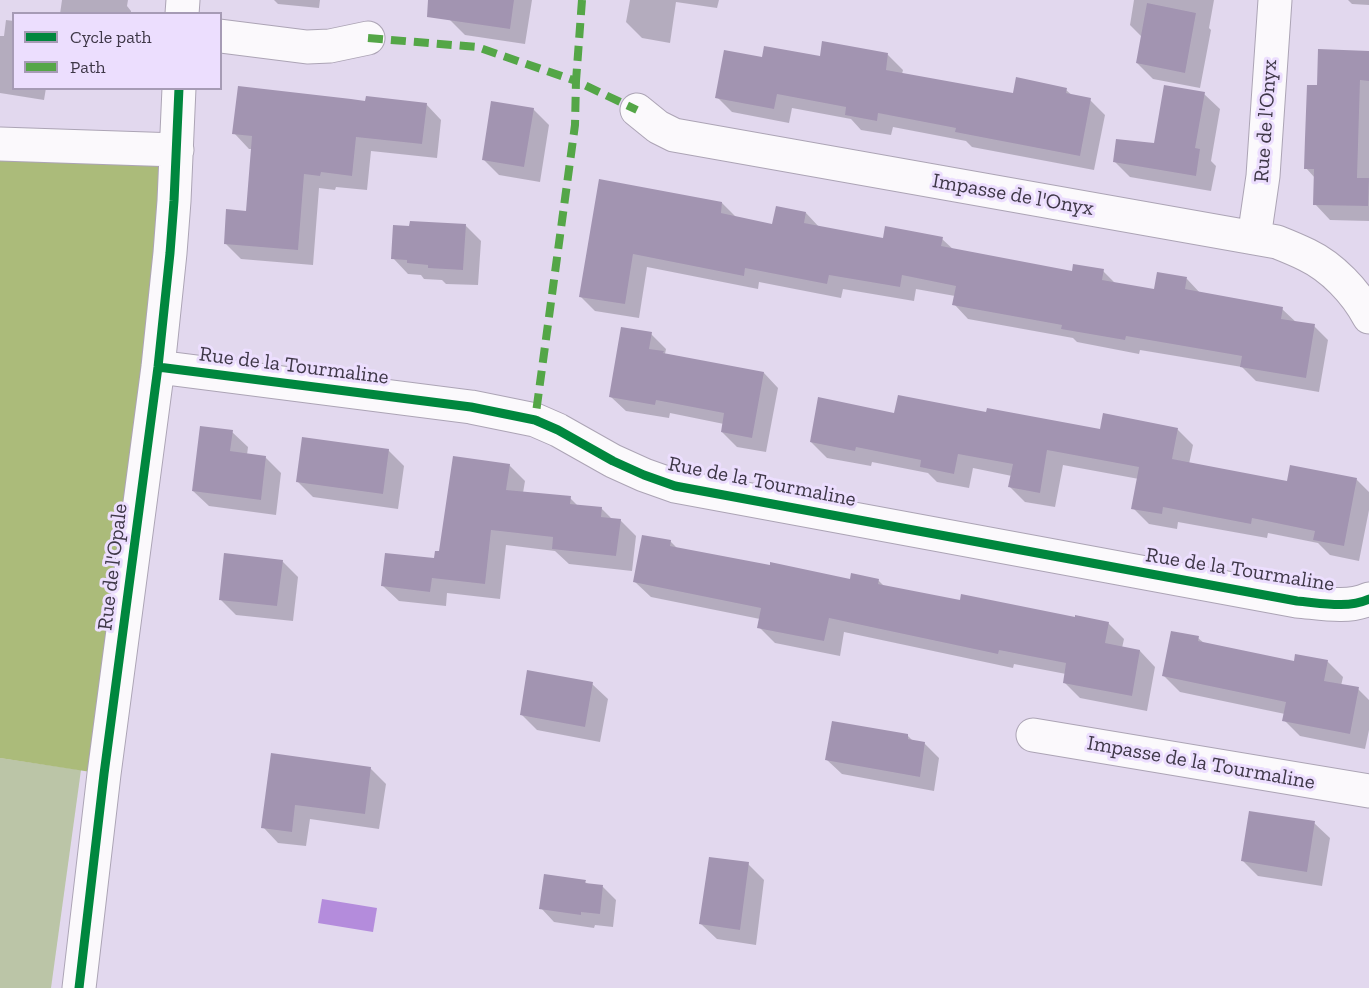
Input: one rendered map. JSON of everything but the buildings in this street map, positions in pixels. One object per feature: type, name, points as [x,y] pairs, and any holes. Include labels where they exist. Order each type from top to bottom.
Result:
[{"type":"street","name":"Rue de l'Onyx","points":[[1254,238],[1263,176],[1275,2]]},
{"type":"street","points":[[222,36],[307,47],[330,46],[368,38]]},
{"type":"street","name":"Rue de l'Opale","points":[[79,988],[104,774],[158,367],[170,253],[179,90]]},
{"type":"street","name":"Impasse de l'Onyx","points":[[637,110],[658,127],[674,135],[1277,242],[1308,255],[1326,267],[1348,288],[1369,317]]},
{"type":"street","points":[[0,144],[177,150]]},
{"type":"street","name":"Rue de la Tourmaline","points":[[158,367],[483,409],[536,420],[624,466],[675,486],[1298,601],[1341,605],[1369,599]]},
{"type":"street","name":"Impasse de la Tourmaline","points":[[1033,735],[1369,791]]},
{"type":"green space","points":[[0,144],[177,150],[104,774],[0,758]]},
{"type":"green space","points":[[0,758],[81,770],[51,988],[0,988]]},
{"type":"shaded area","points":[[322,899],[377,908],[373,932],[318,923]]},
{"type":"marked path","points":[[582,0],[576,81],[637,110]]},
{"type":"marked path","points":[[368,38],[477,47],[576,81],[575,125],[535,420]]},
{"type":"cycle path","points":[[79,988],[104,774],[158,367],[174,201],[179,90]]},
{"type":"cycle path","points":[[158,367],[471,407],[535,420],[558,430],[613,461],[675,486],[1297,601],[1343,605],[1369,599]]}]
